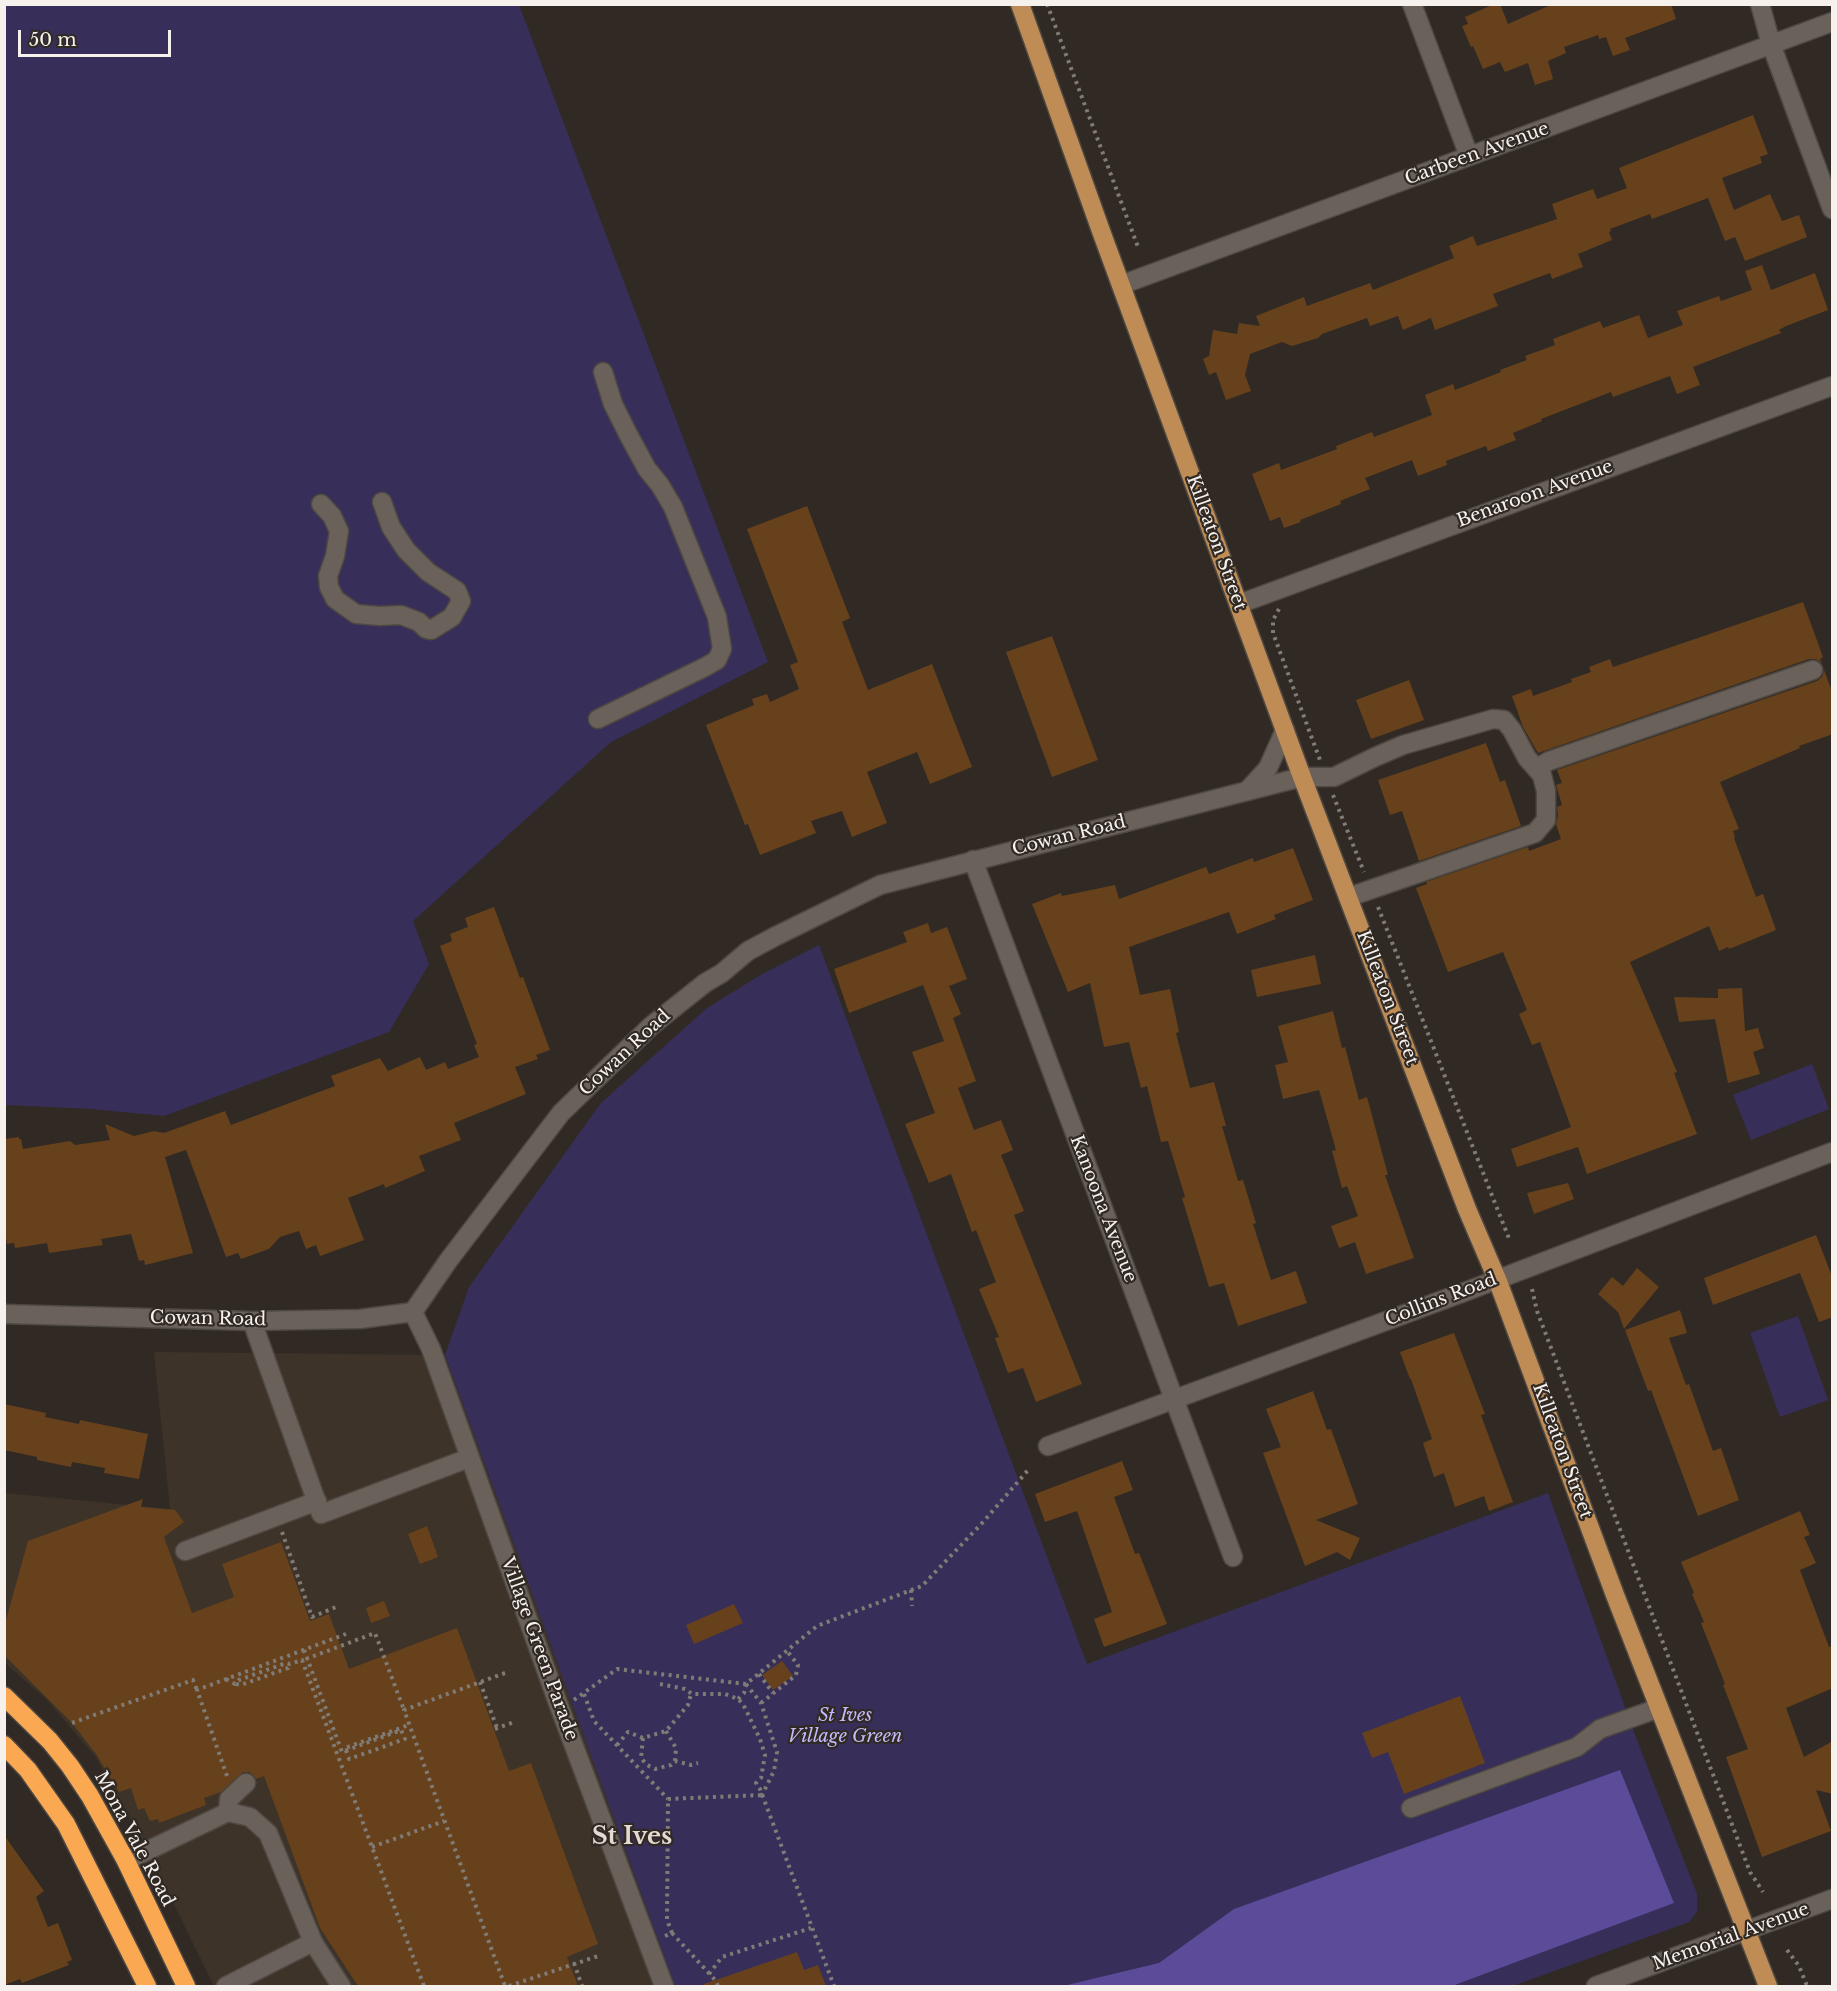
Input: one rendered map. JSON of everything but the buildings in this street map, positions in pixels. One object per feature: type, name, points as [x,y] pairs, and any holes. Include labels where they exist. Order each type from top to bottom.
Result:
[{"type":"highway","name":"Mona Vale Road","points":[[4,1696],[50,1742],[90,1796],[126,1861],[186,1986]]},
{"type":"highway","points":[[4,1745],[27,1770],[66,1824],[147,1986]]},
{"type":"main road","name":"Killeaton Street","points":[[1020,4],[1302,777],[1768,1986]]},
{"type":"street","points":[[1412,4],[1469,156]]},
{"type":"street","points":[[1760,4],[1771,44],[1833,209]]},
{"type":"street","name":"Carbeen Avenue","points":[[1121,285],[1833,22]]},
{"type":"street","points":[[598,719],[705,667],[717,660],[722,649],[717,617],[673,507],[647,469],[628,434],[613,404],[603,372]]},
{"type":"street","name":"Benaroon Avenue","points":[[1239,604],[1833,386]]},
{"type":"street","points":[[321,504],[332,516],[339,531],[335,556],[328,576],[329,587],[335,599],[356,614],[401,615],[431,630],[452,617],[461,602],[457,591],[428,572],[406,550],[391,527],[382,502]]},
{"type":"street","points":[[1537,768],[1549,761],[1813,669]]},
{"type":"street","points":[[1326,778],[1345,773],[1374,757],[1403,746],[1492,719],[1504,720],[1512,730],[1527,758],[1542,775],[1546,791],[1546,820],[1535,833],[1349,897]]},
{"type":"street","points":[[1247,791],[1268,768],[1285,730]]},
{"type":"street","name":"Cowan Road","points":[[4,1314],[252,1321],[360,1319],[413,1312],[448,1261],[561,1113],[651,1026],[748,951],[880,885],[1302,777],[1326,778]]},
{"type":"street","name":"Kanoona Avenue","points":[[973,860],[1233,1557]]},
{"type":"street","name":"Collins Road","points":[[1048,1446],[1833,1152]]},
{"type":"street","name":"Village Green Parade","points":[[413,1312],[431,1349],[559,1706],[664,1986]]},
{"type":"street","points":[[252,1321],[321,1514],[469,1458]]},
{"type":"street","points":[[185,1551],[316,1501]]},
{"type":"street","points":[[1411,1808],[1577,1747],[1600,1729],[1659,1708]]},
{"type":"street","points":[[228,1812],[229,1799],[246,1782]]},
{"type":"street","points":[[126,1861],[228,1812],[250,1817],[268,1833],[307,1910],[313,1942],[341,1986]]},
{"type":"street","name":"Memorial Avenue","points":[[1596,1986],[1833,1899]]},
{"type":"street","points":[[226,1986],[313,1942]]},
{"type":"path","points":[[1047,4],[1138,247]]},
{"type":"path","points":[[1279,609],[1274,620],[1273,633],[1326,778],[1510,1241]]},
{"type":"path","points":[[1532,1288],[1537,1311],[1750,1872],[1763,1892]]},
{"type":"path","points":[[738,1699],[744,1694],[746,1684],[817,1626],[922,1586],[984,1521],[1029,1469]]},
{"type":"path","points":[[278,1523],[312,1617],[336,1607]]},
{"type":"path","points":[[911,1590],[912,1606]]},
{"type":"path","points":[[197,1690],[346,1634]]},
{"type":"path","points":[[226,1679],[241,1685],[288,1668],[290,1664],[375,1634],[507,1986],[601,1954]]},
{"type":"path","points":[[304,1650],[342,1752],[352,1749],[401,1730],[405,1739],[349,1759],[347,1754],[345,1748],[409,1725]]},
{"type":"path","points":[[760,1703],[796,1675],[798,1665],[787,1651]]},
{"type":"path","points":[[302,1660],[424,1986]]},
{"type":"path","points":[[572,1701],[617,1669],[746,1684],[760,1703],[777,1752],[774,1771],[762,1795]]},
{"type":"path","points":[[404,1710],[505,1673]]},
{"type":"path","points":[[759,1674],[773,1693]]},
{"type":"path","points":[[72,1723],[193,1680],[228,1777]]},
{"type":"path","points":[[480,1682],[496,1728],[514,1722]]},
{"type":"path","points":[[660,1684],[685,1689],[691,1694],[725,1694],[738,1699],[760,1739],[765,1755],[760,1778],[756,1783],[834,1986]]},
{"type":"path","points":[[584,1694],[594,1721],[668,1799],[667,1920],[672,1933],[718,1986]]},
{"type":"path","points":[[617,1745],[628,1732],[643,1738],[666,1731],[688,1704],[691,1694]]},
{"type":"path","points":[[643,1738],[641,1758],[647,1765],[661,1769],[675,1761],[676,1748],[666,1731]]},
{"type":"path","points":[[675,1761],[692,1765],[698,1763]]},
{"type":"path","points":[[668,1799],[762,1795]]},
{"type":"path","points":[[372,1847],[444,1821]]},
{"type":"path","points":[[709,1974],[722,1957],[810,1928]]},
{"type":"path","points":[[659,1938],[672,1933]]},
{"type":"path","points":[[1787,1950],[1799,1966],[1807,1986]]},
{"type":"path","points":[[574,1963],[582,1986]]},
{"type":"shaded area","points":[[154,1352],[445,1355],[675,1986],[214,1986],[140,1835],[95,1756],[47,1700],[5,1663],[5,1493],[170,1509]]},
{"type":"shaded area","points":[[1620,1770],[1674,1903],[1452,1986],[1063,1986],[1159,1963],[1234,1909]]},
{"type":"green space","points":[[4,5],[519,5],[768,662],[611,742],[413,921],[429,964],[389,1032],[164,1116],[92,1109],[5,1105]]},
{"type":"green space","name":"St Ives Village Green","points":[[819,945],[1087,1664],[1548,1493],[1635,1735],[1697,1894],[1697,1912],[1689,1922],[1513,1986],[675,1986],[445,1355],[469,1287],[601,1103],[707,1008],[762,974]]},
{"type":"green space","points":[[1812,1064],[1829,1109],[1751,1140],[1733,1095]]},
{"type":"green space","points":[[1798,1316],[1828,1400],[1780,1417],[1750,1333]]},
{"type":"district","name":"St Ives","points":[[632,1837]]}]
